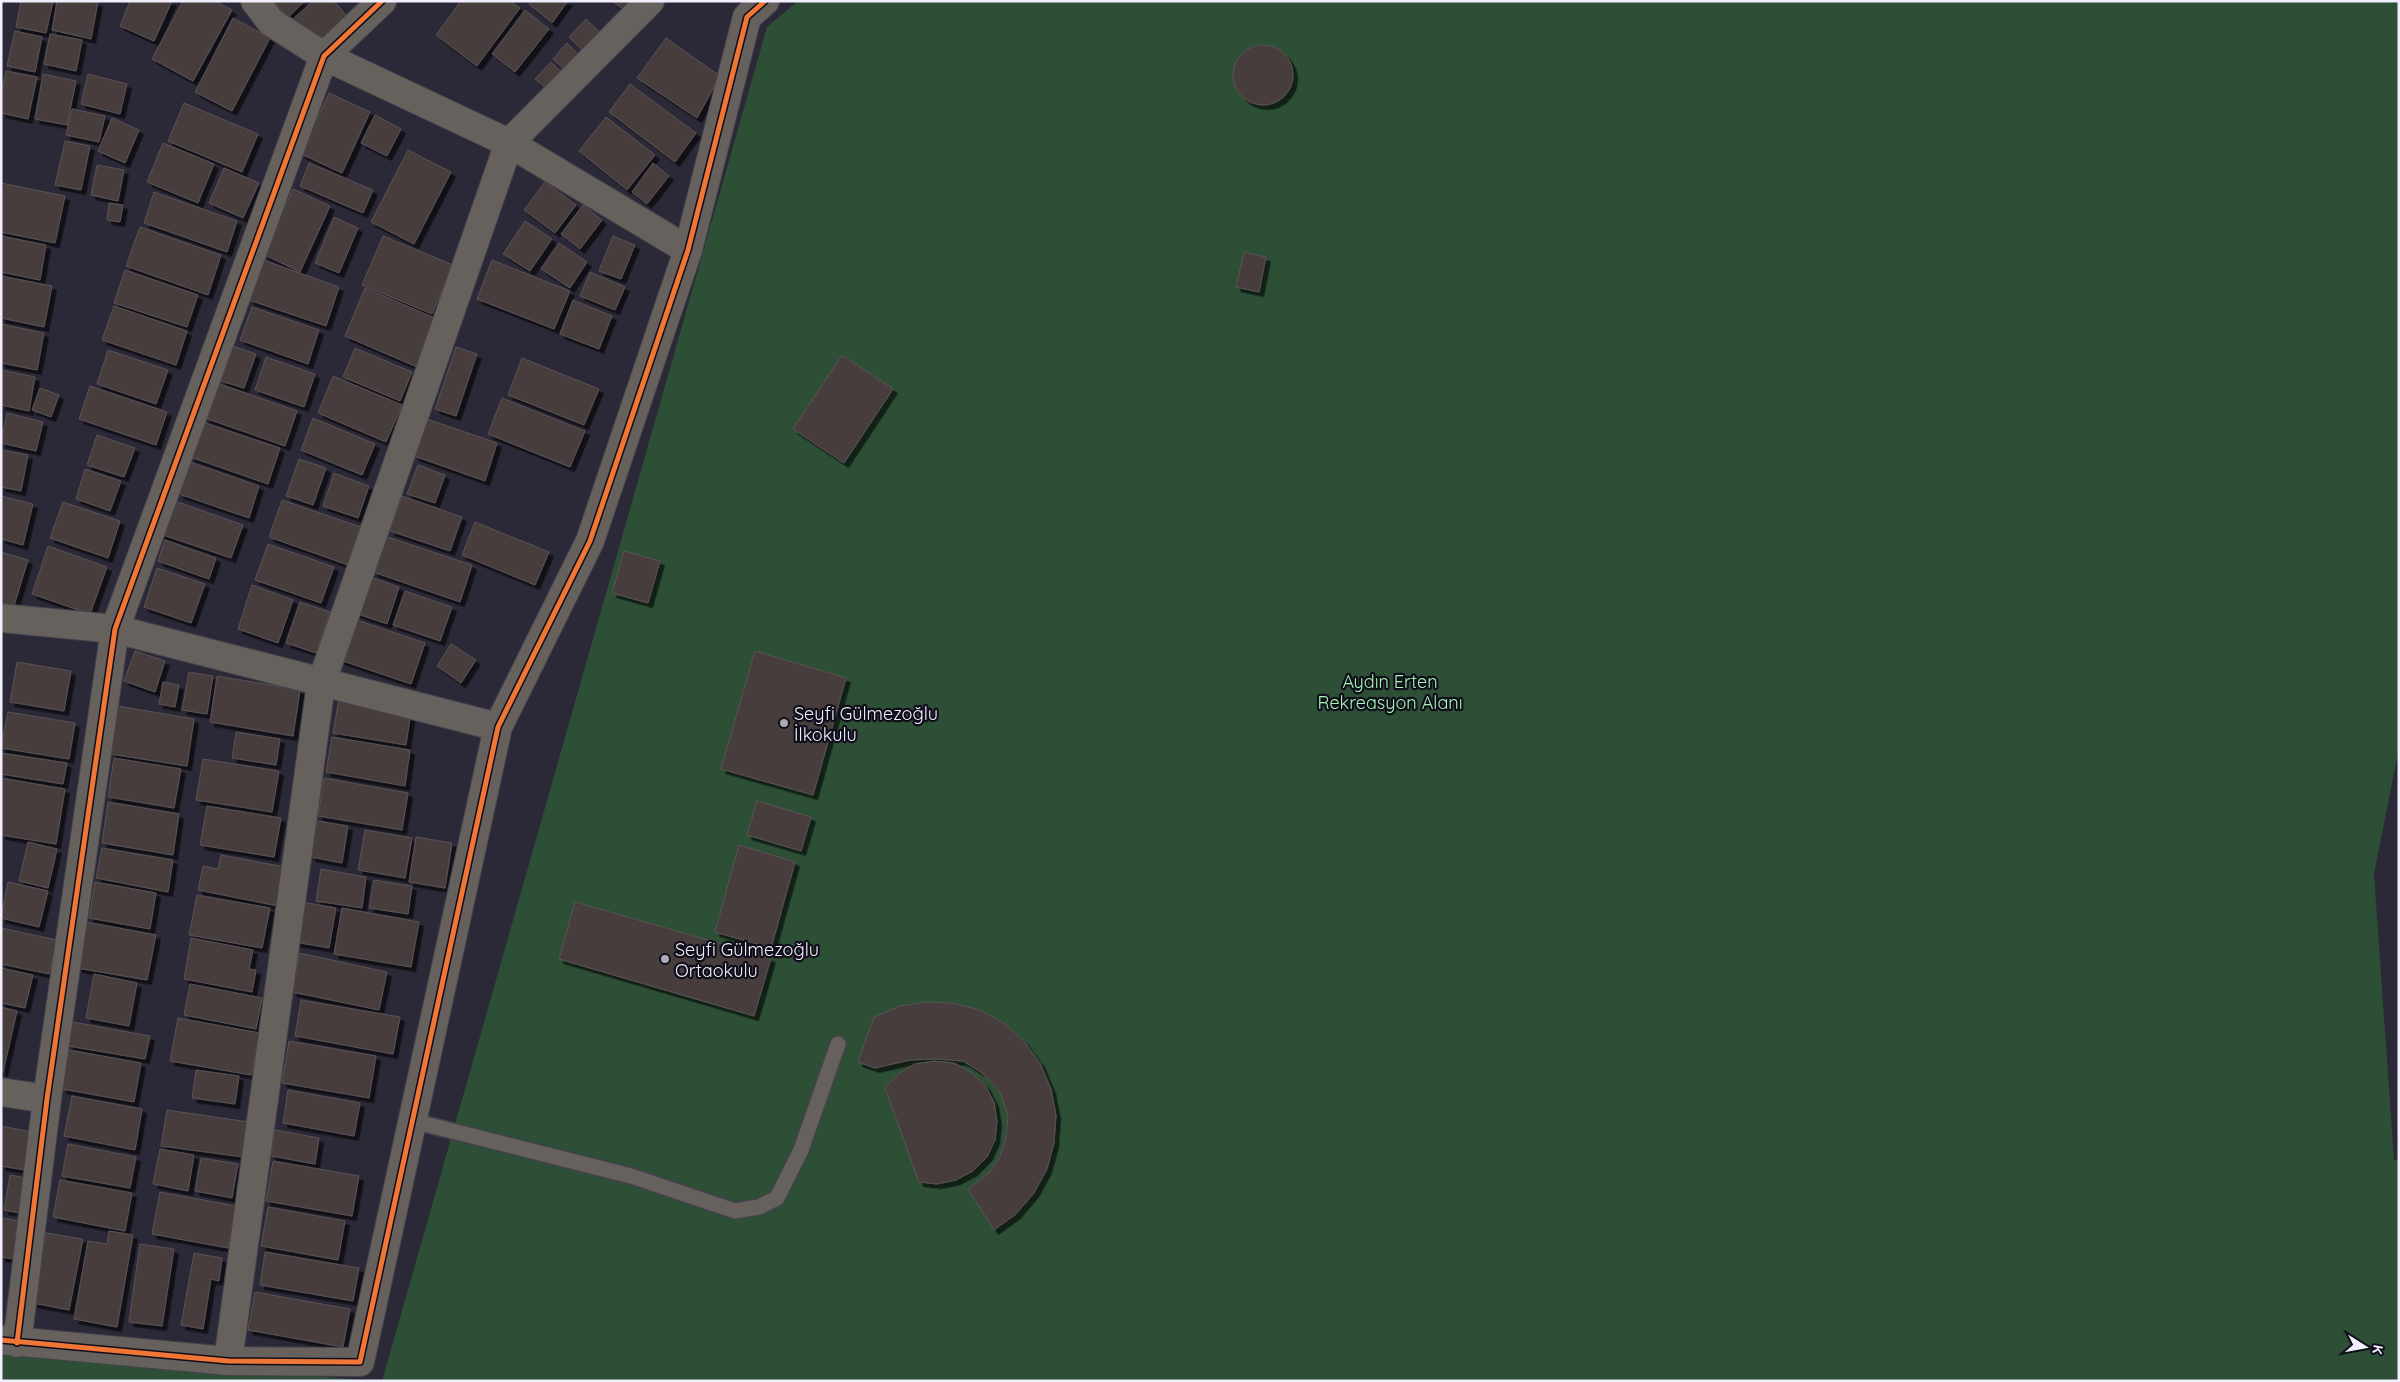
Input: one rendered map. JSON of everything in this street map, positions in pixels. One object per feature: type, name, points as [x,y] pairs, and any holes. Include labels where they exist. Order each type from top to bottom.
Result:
[{"type":"street","points":[[254,1],[271,22],[324,56],[509,143],[688,250]]},
{"type":"street","points":[[382,1],[324,56],[115,629],[47,1099],[9,1342],[228,1361],[360,1362],[498,728],[590,541],[688,250],[748,7]]},
{"type":"street","points":[[228,1361],[321,684],[509,143],[650,1]]},
{"type":"street","points":[[1,618],[115,629],[321,684],[498,728]]},
{"type":"street","points":[[1,1092],[47,1099]]},
{"type":"lane","points":[[413,1121],[631,1176],[735,1211],[759,1208],[776,1198],[801,1150],[838,1044]]},
{"type":"green space","name":"Aydın Erten Rekreasyon Alanı","points":[[798,1],[2399,1],[2399,748],[2374,874],[2394,1160],[2399,1160],[2399,1381],[382,1381],[767,27]]},
{"type":"green space","points":[[1,1345],[369,1381],[1,1381]]},
{"type":"building","points":[[21,1],[53,1],[46,33],[16,27]]},
{"type":"building","points":[[57,1],[98,2],[91,39],[52,30]]},
{"type":"building","points":[[130,1],[172,1],[154,41],[120,26]]},
{"type":"building","points":[[183,1],[215,1],[232,10],[193,81],[152,59]]},
{"type":"building","points":[[273,1],[305,1],[288,17]]},
{"type":"building","points":[[313,1],[334,1],[349,18],[321,41],[292,20]]},
{"type":"building","points":[[461,1],[510,1],[520,8],[477,66],[436,35]]},
{"type":"building","points":[[531,1],[568,1],[552,23],[529,4]]},
{"type":"building","points":[[612,1],[643,1],[632,16]]},
{"type":"building","points":[[525,10],[549,29],[515,72],[492,54]]},
{"type":"building","points":[[233,18],[270,38],[232,111],[195,92]]},
{"type":"building","points":[[586,19],[601,33],[584,52],[569,37]]},
{"type":"building","points":[[15,31],[42,37],[35,72],[7,66]]},
{"type":"building","points":[[50,34],[82,40],[76,71],[44,64]]},
{"type":"building","points":[[666,38],[720,76],[697,118],[637,78]]},
{"type":"building","points":[[567,43],[579,55],[566,71],[553,59]]},
{"type":"building","points":[[1257,45],[1269,45],[1280,50],[1288,58],[1293,69],[1291,87],[1280,100],[1269,105],[1257,105],[1246,100],[1238,92],[1233,81],[1233,69],[1238,58],[1246,50]]},
{"type":"building","points":[[551,62],[562,73],[548,90],[535,79]]},
{"type":"building","points":[[6,71],[37,77],[28,119],[1,113],[1,96]]},
{"type":"building","points":[[43,74],[76,81],[67,125],[35,119]]},
{"type":"building","points":[[88,74],[127,84],[120,114],[81,104]]},
{"type":"building","points":[[630,84],[696,133],[675,162],[609,112]]},
{"type":"building","points":[[329,93],[370,112],[342,173],[301,154]]},
{"type":"building","points":[[184,103],[258,134],[242,172],[168,141]]},
{"type":"building","points":[[72,109],[105,116],[99,142],[66,135]]},
{"type":"building","points":[[375,115],[401,129],[387,156],[361,143]]},
{"type":"building","points":[[606,117],[655,155],[627,190],[579,151]]},
{"type":"building","points":[[112,118],[139,130],[125,163],[98,151]]},
{"type":"building","points":[[65,141],[90,146],[81,190],[55,185]]},
{"type":"building","points":[[163,143],[214,164],[198,203],[147,182]]},
{"type":"building","points":[[408,150],[451,172],[414,244],[371,222]]},
{"type":"building","points":[[309,163],[373,190],[363,213],[300,186]]},
{"type":"building","points":[[653,163],[669,176],[647,204],[632,192]]},
{"type":"building","points":[[97,165],[124,170],[118,201],[91,195]]},
{"type":"building","points":[[224,168],[259,183],[243,218],[209,203]]},
{"type":"building","points":[[545,182],[576,205],[555,233],[524,210]]},
{"type":"building","points":[[1,183],[65,196],[55,243],[1,232]]},
{"type":"building","points":[[293,189],[330,206],[300,272],[263,254]]},
{"type":"building","points":[[154,192],[237,221],[227,252],[144,223]]},
{"type":"building","points":[[109,203],[123,205],[120,222],[107,220]]},
{"type":"building","points":[[583,205],[602,220],[580,249],[561,234]]},
{"type":"building","points":[[334,217],[358,228],[339,273],[315,263]]},
{"type":"building","points":[[525,221],[552,239],[530,271],[503,254]]},
{"type":"building","points":[[140,227],[221,255],[208,295],[126,266]]},
{"type":"building","points":[[1,236],[46,245],[40,280],[1,272]]},
{"type":"building","points":[[383,236],[453,265],[432,314],[362,285]]},
{"type":"building","points":[[613,236],[635,245],[621,279],[599,271]]},
{"type":"building","points":[[559,243],[587,262],[570,288],[541,269]]},
{"type":"building","points":[[1244,252],[1266,257],[1259,292],[1236,287]]},
{"type":"building","points":[[263,260],[339,287],[326,326],[249,300]]},
{"type":"building","points":[[492,260],[570,291],[554,329],[477,299]]},
{"type":"building","points":[[125,270],[198,295],[187,327],[114,303]]},
{"type":"building","points":[[590,272],[625,287],[615,310],[580,296]]},
{"type":"building","points":[[1,276],[52,286],[44,327],[1,318]]},
{"type":"building","points":[[365,288],[437,319],[417,367],[345,336]]},
{"type":"building","points":[[573,300],[612,316],[599,349],[560,334]]},
{"type":"building","points":[[114,306],[187,331],[176,365],[102,340]]},
{"type":"building","points":[[252,307],[319,330],[308,364],[240,340]]},
{"type":"building","points":[[1,324],[44,333],[37,370],[1,363]]},
{"type":"building","points":[[233,346],[256,354],[244,388],[221,381]]},
{"type":"building","points":[[456,347],[477,354],[456,416],[435,409]]},
{"type":"building","points":[[355,348],[412,372],[400,401],[343,377]]},
{"type":"building","points":[[108,350],[168,370],[156,404],[97,384]]},
{"type":"building","points":[[842,355],[893,389],[844,463],[793,429]]},
{"type":"building","points":[[266,357],[315,374],[304,407],[255,390]]},
{"type":"building","points":[[522,358],[599,389],[584,425],[508,395]]},
{"type":"building","points":[[1,370],[35,377],[29,411],[1,405]]},
{"type":"building","points":[[333,376],[402,405],[386,442],[318,413]]},
{"type":"building","points":[[217,383],[297,411],[285,446],[205,418]]},
{"type":"building","points":[[90,386],[167,412],[156,445],[79,419]]},
{"type":"building","points":[[40,388],[59,395],[51,417],[32,410]]},
{"type":"building","points":[[502,398],[585,431],[570,467],[488,434]]},
{"type":"building","points":[[7,413],[43,422],[36,451],[1,443]]},
{"type":"building","points":[[313,418],[375,444],[362,475],[301,450]]},
{"type":"building","points":[[427,419],[497,443],[485,481],[414,456]]},
{"type":"building","points":[[202,422],[280,448],[268,484],[190,457]]},
{"type":"building","points":[[97,435],[135,448],[124,477],[87,465]]},
{"type":"building","points":[[1,450],[28,455],[21,491],[1,487]]},
{"type":"building","points":[[299,459],[326,468],[313,505],[286,496]]},
{"type":"building","points":[[190,462],[259,486],[249,518],[179,494]]},
{"type":"building","points":[[418,465],[445,475],[435,503],[407,494]]},
{"type":"building","points":[[85,469],[121,481],[110,511],[76,499]]},
{"type":"building","points":[[334,473],[369,486],[358,518],[323,506]]},
{"type":"building","points":[[1,496],[33,504],[23,545],[1,539]]},
{"type":"building","points":[[402,496],[462,517],[450,551],[390,531]]},
{"type":"building","points":[[172,500],[243,525],[231,558],[160,534]]},
{"type":"building","points":[[282,500],[361,527],[348,565],[269,537]]},
{"type":"building","points":[[63,502],[120,521],[108,558],[50,538]]},
{"type":"building","points":[[475,522],[549,552],[535,585],[462,555]]},
{"type":"building","points":[[385,536],[472,565],[460,602],[373,572]]},
{"type":"building","points":[[165,540],[216,558],[209,579],[158,561]]},
{"type":"building","points":[[268,544],[334,567],[321,603],[255,580]]},
{"type":"building","points":[[48,546],[107,567],[90,614],[32,594]]},
{"type":"building","points":[[624,551],[660,561],[648,603],[612,593]]},
{"type":"building","points":[[1,552],[28,560],[13,609],[1,605]]},
{"type":"building","points":[[157,568],[205,584],[191,623],[144,607]]},
{"type":"building","points":[[368,576],[399,587],[387,624],[355,613]]},
{"type":"building","points":[[252,585],[293,600],[278,643],[238,629]]},
{"type":"building","points":[[405,591],[452,607],[440,641],[393,625]]},
{"type":"building","points":[[300,602],[330,612],[316,653],[286,643]]},
{"type":"building","points":[[354,619],[425,643],[411,684],[340,660]]},
{"type":"building","points":[[451,644],[476,660],[461,683],[437,666]]},
{"type":"building","points":[[135,651],[165,661],[155,692],[124,681]]},
{"type":"building","name":"Seyfi Gülmezoğlu İlkokulu","points":[[755,651],[846,678],[813,795],[721,769]]},
{"type":"building","points":[[17,662],[71,671],[64,711],[10,702]]},
{"type":"building","points":[[189,672],[213,676],[207,714],[182,710]]},
{"type":"building","points":[[217,676],[300,690],[293,736],[210,722]]},
{"type":"building","points":[[163,682],[179,685],[175,707],[159,704]]},
{"type":"building","points":[[339,699],[411,711],[406,745],[333,733]]},
{"type":"building","points":[[118,706],[194,719],[187,766],[110,754]]},
{"type":"building","points":[[8,712],[75,723],[69,759],[1,748]]},
{"type":"building","points":[[236,732],[280,739],[276,765],[232,758]]},
{"type":"building","points":[[332,737],[410,750],[405,786],[326,772]]},
{"type":"building","points":[[1,753],[67,763],[63,784],[1,774]]},
{"type":"building","points":[[114,758],[181,769],[174,808],[108,797]]},
{"type":"building","points":[[203,759],[279,771],[272,812],[196,800]]},
{"type":"building","points":[[1,778],[65,789],[56,844],[1,835]]},
{"type":"building","points":[[324,778],[408,793],[402,830],[318,816]]},
{"type":"building","points":[[757,801],[811,817],[801,851],[747,835]]},
{"type":"building","points":[[108,802],[179,814],[173,855],[102,843]]},
{"type":"building","points":[[207,806],[281,818],[274,857],[200,845]]},
{"type":"building","points":[[317,821],[348,826],[342,863],[311,857]]},
{"type":"building","points":[[365,830],[412,838],[405,878],[358,870]]},
{"type":"building","points":[[416,837],[452,843],[445,888],[409,882]]},
{"type":"building","points":[[28,842],[57,849],[48,888],[19,881]]},
{"type":"building","points":[[739,845],[795,862],[771,948],[715,932]]},
{"type":"building","points":[[102,848],[173,860],[168,892],[96,878]]},
{"type":"building","points":[[221,855],[285,867],[278,906],[198,890],[203,866],[218,869]]},
{"type":"building","points":[[321,869],[366,877],[362,908],[316,901]]},
{"type":"building","points":[[374,880],[412,886],[408,914],[369,908]]},
{"type":"building","points":[[8,882],[48,891],[39,927],[1,918]]},
{"type":"building","points":[[95,882],[156,893],[150,929],[89,918]]},
{"type":"building","points":[[197,895],[270,908],[262,948],[189,935]]},
{"type":"building","points":[[302,902],[336,908],[329,948],[295,942]]},
{"type":"building","name":"Seyfi Gülmezoğlu Ortaokulu","points":[[575,902],[771,958],[754,1016],[559,959]]},
{"type":"building","points":[[342,908],[419,922],[411,967],[334,954]]},
{"type":"building","points":[[86,922],[156,935],[147,980],[77,968]]},
{"type":"building","points":[[1,928],[57,940],[49,974],[1,964]]},
{"type":"building","points":[[191,938],[253,950],[249,969],[256,970],[252,992],[184,979]]},
{"type":"building","points":[[300,953],[387,972],[379,1010],[292,992]]},
{"type":"building","points":[[1,968],[33,975],[25,1008],[1,1003]]},
{"type":"building","points":[[94,974],[137,983],[129,1026],[86,1018]]},
{"type":"building","points":[[190,984],[262,998],[256,1029],[184,1015]]},
{"type":"building","points":[[301,1000],[400,1017],[393,1054],[295,1036]]},
{"type":"building","points":[[926,1002],[953,1003],[980,1010],[1004,1023],[1024,1041],[1040,1063],[1051,1089],[1056,1115],[1054,1143],[1047,1169],[1034,1193],[1016,1214],[994,1230],[968,1189],[989,1173],[1000,1157],[1006,1136],[1008,1116],[1000,1092],[982,1073],[963,1061],[910,1060],[875,1068],[858,1062],[874,1017],[900,1006]]},
{"type":"building","points":[[1,1007],[17,1011],[3,1072],[1,1072]]},
{"type":"building","points":[[178,1018],[260,1033],[251,1075],[170,1061]]},
{"type":"building","points":[[73,1022],[150,1036],[145,1059],[68,1046]]},
{"type":"building","points":[[289,1041],[376,1056],[369,1098],[282,1083]]},
{"type":"building","points":[[69,1050],[141,1063],[134,1102],[62,1089]]},
{"type":"building","points":[[934,1061],[954,1063],[971,1072],[985,1085],[994,1102],[997,1121],[995,1140],[987,1157],[973,1171],[956,1180],[937,1184],[919,1182],[885,1088],[898,1074],[915,1064]]},
{"type":"building","points":[[196,1070],[239,1076],[235,1104],[192,1098]]},
{"type":"building","points":[[288,1090],[360,1103],[354,1136],[283,1123]]},
{"type":"building","points":[[72,1096],[142,1109],[135,1150],[64,1136]]},
{"type":"building","points":[[167,1110],[249,1122],[243,1157],[161,1146]]},
{"type":"building","points":[[1,1126],[37,1133],[31,1171],[1,1166]]},
{"type":"building","points":[[275,1130],[319,1138],[315,1164],[271,1156]]},
{"type":"building","points":[[68,1144],[136,1157],[130,1188],[62,1176]]},
{"type":"building","points":[[160,1149],[194,1155],[188,1191],[153,1184]]},
{"type":"building","points":[[201,1158],[238,1164],[232,1198],[195,1191]]},
{"type":"building","points":[[273,1161],[359,1176],[352,1216],[266,1201]]},
{"type":"building","points":[[10,1175],[31,1179],[25,1214],[4,1210]]},
{"type":"building","points":[[60,1180],[132,1193],[125,1231],[53,1217]]},
{"type":"building","points":[[160,1192],[236,1206],[228,1248],[152,1234]]},
{"type":"building","points":[[268,1207],[345,1221],[338,1260],[261,1246]]},
{"type":"building","points":[[1,1218],[27,1222],[21,1260],[1,1257]]},
{"type":"building","points":[[109,1231],[133,1235],[117,1327],[74,1319],[88,1241],[107,1244]]},
{"type":"building","points":[[46,1233],[83,1239],[69,1310],[33,1303]]},
{"type":"building","points":[[140,1244],[174,1249],[162,1326],[129,1322]]},
{"type":"building","points":[[265,1252],[359,1268],[353,1301],[260,1285]]},
{"type":"building","points":[[194,1253],[222,1258],[219,1281],[211,1279],[203,1329],[181,1325]]},
{"type":"building","points":[[255,1292],[350,1309],[343,1347],[248,1330]]},
{"type":"cycle path","points":[[17,1343],[47,1099],[115,629],[324,56],[382,1]]},
{"type":"cycle path","points":[[1,1340],[228,1361],[360,1362],[498,727],[590,541],[688,250],[747,17],[765,1]]},
{"type":"place","name":"Seyfi Gülmezoğlu İlkokulu","points":[[784,723]]},
{"type":"place","name":"Seyfi Gülmezoğlu Ortaokulu","points":[[665,959]]}]
